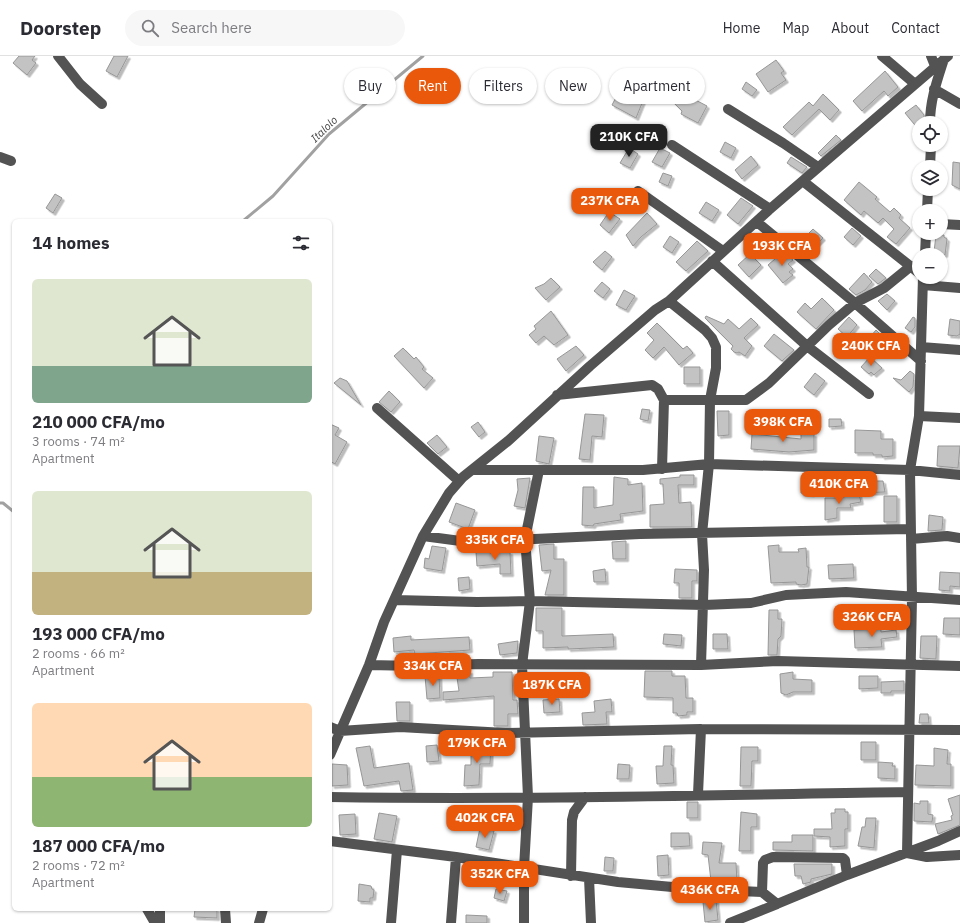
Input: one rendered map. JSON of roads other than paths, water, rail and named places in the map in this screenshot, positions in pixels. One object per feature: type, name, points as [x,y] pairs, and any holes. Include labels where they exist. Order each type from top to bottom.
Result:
[{"type":"street","points":[[58,56],[80,84],[102,104]]},
{"type":"street","points":[[882,56],[915,84]]},
{"type":"street","points":[[931,56],[935,66]]},
{"type":"street","points":[[332,745],[335,729],[369,665],[374,646],[423,536],[449,493],[459,481],[508,441],[557,395],[655,310],[669,301],[770,209],[804,182],[818,167],[946,58]]},
{"type":"street","points":[[930,116],[934,89],[946,58]]},
{"type":"street","points":[[934,89],[960,104]]},
{"type":"street","points":[[728,109],[783,143],[818,167]]},
{"type":"street","points":[[672,146],[770,209]]},
{"type":"street","points":[[0,157],[11,161]]},
{"type":"street","points":[[664,400],[746,400],[769,383],[807,346],[855,303],[884,288],[911,266],[804,182]]},
{"type":"street","points":[[638,191],[724,251]]},
{"type":"street","points":[[757,222],[855,303],[921,361]]},
{"type":"street","points":[[948,224],[960,225]]},
{"type":"street","points":[[712,261],[807,346],[869,394]]},
{"type":"street","points":[[907,853],[909,665],[912,598],[910,470],[919,416],[923,284]]},
{"type":"street","points":[[939,284],[960,288]]},
{"type":"street","points":[[669,301],[696,321],[712,338],[716,347],[716,362],[710,400],[709,464],[702,534],[704,605],[701,665]]},
{"type":"street","points":[[921,347],[960,350]]},
{"type":"street","points":[[557,395],[648,385],[652,385],[658,389],[664,400],[662,469]]},
{"type":"street","points":[[377,408],[459,481]]},
{"type":"street","points":[[919,416],[960,418]]},
{"type":"street","points":[[472,470],[662,469],[709,464],[910,470],[960,475]]},
{"type":"street","points":[[524,923],[524,868],[528,797],[522,665],[530,601],[525,539],[539,470]]},
{"type":"street","points":[[423,536],[468,542],[702,534],[910,534],[960,538]]},
{"type":"street","points":[[395,600],[704,605],[751,604],[786,595],[846,592],[912,598],[960,600]]},
{"type":"street","points":[[369,665],[701,665],[778,661],[960,666]]},
{"type":"street","points":[[335,729],[400,728],[505,733],[701,729],[960,730]]},
{"type":"street","points":[[698,794],[701,729]]},
{"type":"street","points":[[332,797],[585,797],[698,794],[739,796],[908,792]]},
{"type":"street","points":[[571,876],[572,820],[574,812],[585,797]]},
{"type":"street","points":[[730,923],[960,831]]},
{"type":"street","points":[[332,841],[456,858],[571,876],[694,889],[762,892],[777,904]]},
{"type":"street","points":[[391,923],[397,850]]},
{"type":"street","points":[[907,853],[927,856],[960,855]]},
{"type":"street","points":[[762,892],[763,863],[765,860],[773,857],[842,858],[844,860],[847,875]]},
{"type":"street","points":[[451,923],[456,858]]},
{"type":"street","points":[[590,878],[591,923]]},
{"type":"street","points":[[148,911],[155,923]]},
{"type":"street","points":[[160,911],[160,923]]},
{"type":"street","points":[[225,911],[226,923]]},
{"type":"street","points":[[259,923],[262,911]]},
{"type":"waterway","name":"Italolo","points":[[245,219],[273,196],[329,134],[423,56]]},
{"type":"waterway","name":"Italolo","points":[[0,503],[3,503],[12,510]]}]
